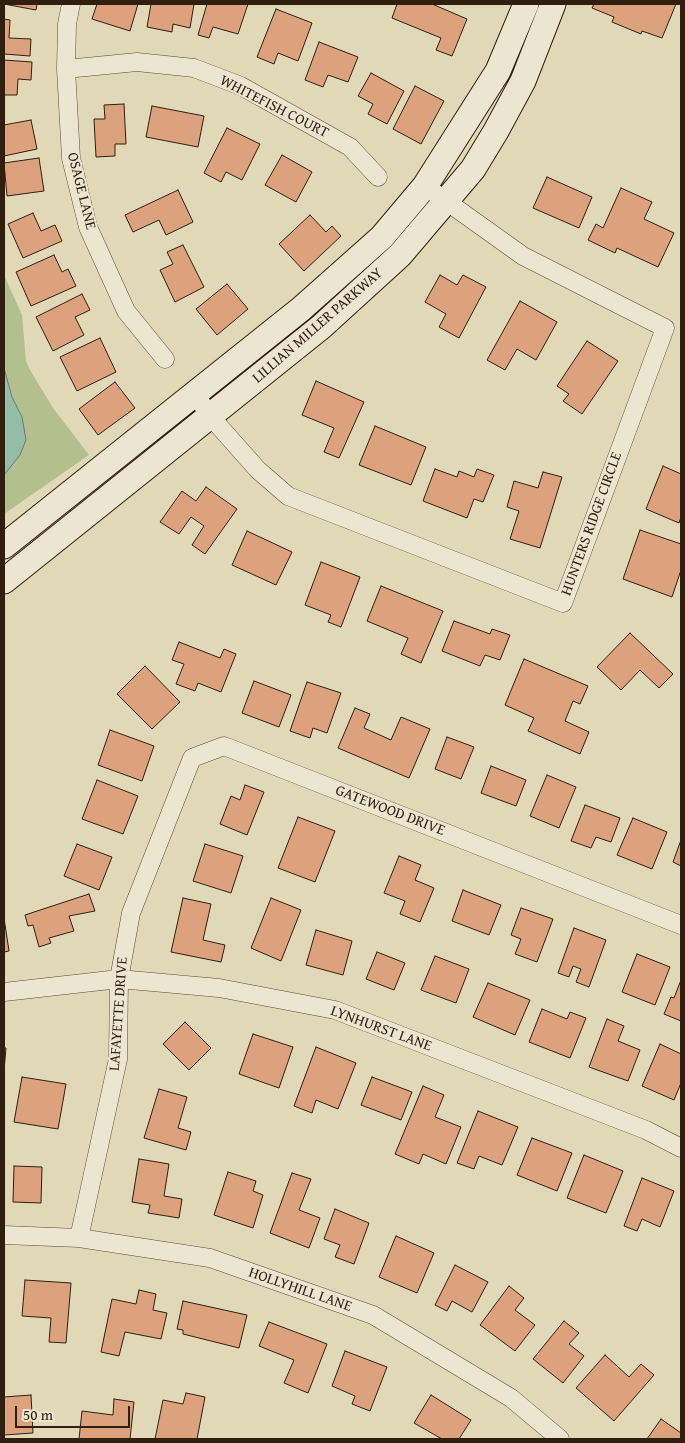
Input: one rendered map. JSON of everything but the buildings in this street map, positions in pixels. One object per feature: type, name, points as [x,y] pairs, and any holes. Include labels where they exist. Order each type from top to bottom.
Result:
[{"type":"main road","name":"LILLIAN MILLER PARKWAY","points":[[4,546],[301,309],[382,237],[425,186],[498,71],[526,4]]},
{"type":"main road","name":"LILLIAN MILLER PARKWAY","points":[[4,581],[321,327],[400,255],[473,169],[523,81],[553,4]]},
{"type":"street","name":"OSAGE LANE","points":[[71,4],[67,24],[66,69],[70,158],[88,227],[126,311],[165,359]]},
{"type":"street","name":"WHITEFISH COURT","points":[[66,69],[137,62],[194,68],[240,86],[350,147],[378,176]]},
{"type":"street","name":"HUNTERS RIDGE CIRCLE","points":[[195,394],[210,416],[258,470],[288,496],[562,603],[665,328],[523,256],[425,186]]},
{"type":"street","name":"GATEWOOD DRIVE","points":[[155,851],[192,758],[224,746],[681,924]]},
{"type":"street","name":"LAFAYETTE DRIVE","points":[[79,1238],[118,1059],[119,980],[130,913],[155,851]]},
{"type":"street","name":"LYNHURST LANE","points":[[4,992],[119,980],[219,988],[335,1010],[637,1126],[681,1148]]},
{"type":"street","name":"HOLLYHILL LANE","points":[[4,1235],[79,1238],[210,1258],[372,1315],[511,1398],[560,1439]]},
{"type":"shaded area","points":[[4,275],[22,315],[26,361],[30,370],[53,408],[89,455],[4,514]]},
{"type":"shaded area","points":[[4,368],[12,397],[22,417],[26,440],[20,455],[4,475]]}]
